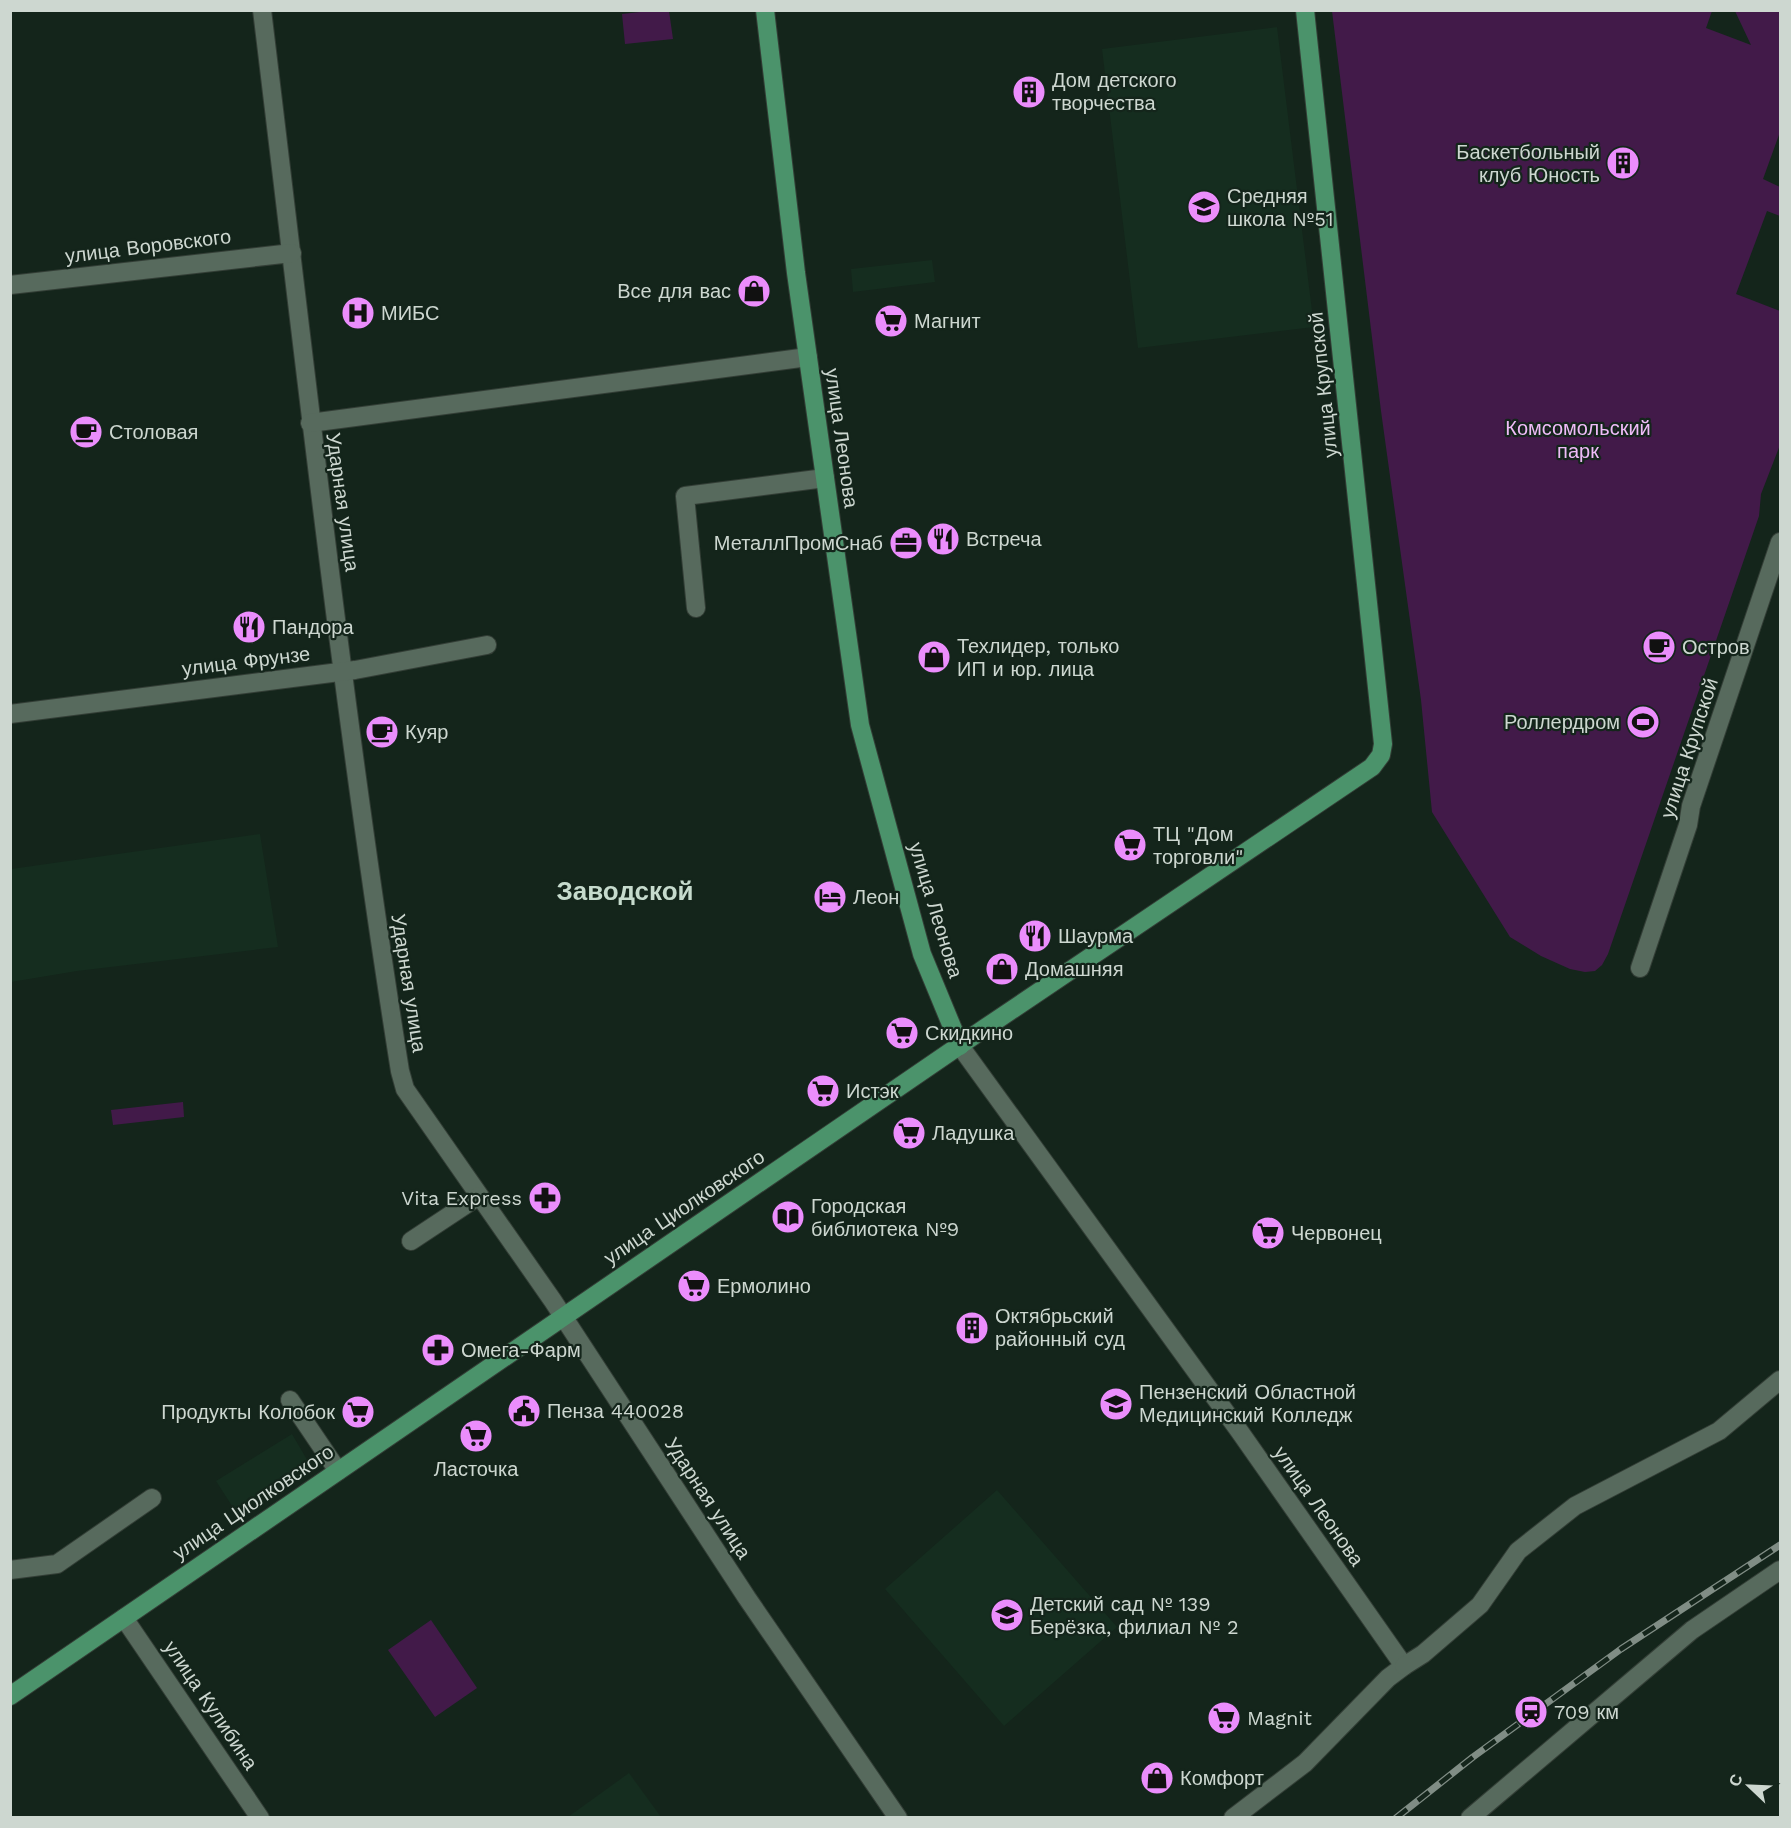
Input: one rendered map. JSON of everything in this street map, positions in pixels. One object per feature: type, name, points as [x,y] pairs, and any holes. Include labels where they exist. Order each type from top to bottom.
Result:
[{"type":"main road","name":"улица Леонова","points":[[765,10],[808,357],[860,725],[922,954],[960,1046]]},
{"type":"main road","name":"улица Крупской","points":[[1305,10],[1383,744],[1381,755]]},
{"type":"main road","name":"улица Циолковского","points":[[10,1696],[960,1046],[1372,768],[1381,755]]},
{"type":"street","name":"Ударная улица","points":[[262,10],[292,252],[310,423],[379,941],[400,1071],[405,1089],[420,1115],[479,1196],[562,1318],[747,1598],[898,1818]]},
{"type":"street","name":"улица Воровского","points":[[10,285],[292,252]]},
{"type":"street","points":[[310,423],[808,357]]},
{"type":"street","points":[[696,608],[685,496],[825,478]]},
{"type":"street","name":"улица Крупской","points":[[1640,968],[1688,825],[1691,806],[1780,542]]},
{"type":"street","name":"улица Фрунзе","points":[[10,714],[344,672],[487,645]]},
{"type":"street","name":"улица Леонова","points":[[960,1046],[1240,1432],[1404,1666]]},
{"type":"street","points":[[411,1241],[479,1196]]},
{"type":"street","points":[[1233,1818],[1305,1763],[1388,1678],[1423,1654],[1480,1605],[1518,1551],[1575,1506],[1719,1431],[1780,1380]]},
{"type":"street","points":[[290,1400],[339,1471]]},
{"type":"street","points":[[10,1570],[57,1564],[152,1498]]},
{"type":"street","points":[[1470,1818],[1692,1630],[1780,1570]]},
{"type":"street","name":"улица Кулибина","points":[[124,1618],[260,1818]]},
{"type":"shaded area","points":[[1277,27],[1314,327],[1138,348],[1102,49]]},
{"type":"shaded area","points":[[932,260],[935,282],[853,292],[851,269]]},
{"type":"shaded area","points":[[260,834],[278,947],[77,971],[11,982],[11,869]]},
{"type":"shaded area","points":[[292,1434],[309,1463],[234,1509],[216,1481]]},
{"type":"shaded area","name":"Детский сад № 139 Берёзка, филиал № 2","points":[[997,1490],[1117,1627],[1004,1726],[885,1589]]},
{"type":"shaded area","points":[[629,1773],[661,1817],[568,1817]]},
{"type":"green space","points":[[669,11],[673,39],[625,44],[622,14]]},
{"type":"green space","name":"Комсомольский парк","points":[[1332,11],[1712,11],[1706,28],[1751,45],[1735,11],[1780,11],[1780,132],[1763,179],[1780,187],[1780,216],[1767,211],[1736,294],[1780,311],[1780,445],[1761,494],[1759,516],[1608,954],[1602,965],[1595,971],[1570,969],[1541,956],[1510,937],[1432,812],[1421,700],[1381,411]]},
{"type":"green space","points":[[183,1102],[184,1117],[113,1125],[111,1110]]},
{"type":"green space","points":[[431,1620],[477,1688],[435,1717],[388,1650]]},
{"type":"railway","points":[[1396,1818],[1473,1757],[1621,1649],[1780,1545]]},
{"type":"place","name":"Дом детского творчества","points":[[1029,92]]},
{"type":"place","name":"Баскетбольный клуб Юность","points":[[1623,163]]},
{"type":"place","name":"Средняя школа №51","points":[[1204,207]]},
{"type":"place","name":"Все для вас","points":[[754,291]]},
{"type":"place","name":"МИБС","points":[[358,313]]},
{"type":"place","name":"Магнит","points":[[891,321]]},
{"type":"place","name":"Столовая","points":[[86,432]]},
{"type":"place","name":"Встреча","points":[[943,539]]},
{"type":"place","name":"МеталлПромСнаб","points":[[906,543]]},
{"type":"place","name":"Пандора","points":[[249,627]]},
{"type":"place","name":"Остров","points":[[1659,647]]},
{"type":"place","name":"Техлидер, только ИП и юр. лица","points":[[934,657]]},
{"type":"place","name":"Роллердром","points":[[1643,722]]},
{"type":"place","name":"Куяр","points":[[382,732]]},
{"type":"place","name":"ТЦ \"Дом торговли\"","points":[[1130,845]]},
{"type":"place","name":"Леон","points":[[830,897]]},
{"type":"place","name":"Шаурма","points":[[1035,936]]},
{"type":"place","name":"Домашняя","points":[[1002,969]]},
{"type":"place","name":"Скидкино","points":[[902,1033]]},
{"type":"place","name":"Истэк","points":[[823,1091]]},
{"type":"place","name":"Ладушка","points":[[909,1133]]},
{"type":"place","name":"Vita Express","points":[[545,1198]]},
{"type":"place","name":"Городская библиотека №9","points":[[788,1217]]},
{"type":"place","name":"Червонец","points":[[1268,1233]]},
{"type":"place","name":"Ермолино","points":[[694,1286]]},
{"type":"place","name":"Октябрьский районный суд","points":[[972,1328]]},
{"type":"place","name":"Омега-Фарм","points":[[438,1350]]},
{"type":"place","name":"Пензенский Областной Медицинский Колледж","points":[[1116,1404]]},
{"type":"place","name":"Пенза 440028","points":[[524,1411]]},
{"type":"place","name":"Продукты Колобок","points":[[358,1412]]},
{"type":"place","name":"Ласточка","points":[[476,1436]]},
{"type":"place","name":"Детский сад № 139 Берёзка, филиал № 2","points":[[1007,1615]]},
{"type":"place","name":"709 км","points":[[1531,1712]]},
{"type":"place","name":"Magnit","points":[[1224,1718]]},
{"type":"place","name":"Комфорт","points":[[1157,1778]]},
{"type":"district","name":"Заводской","points":[[625,891]]}]
